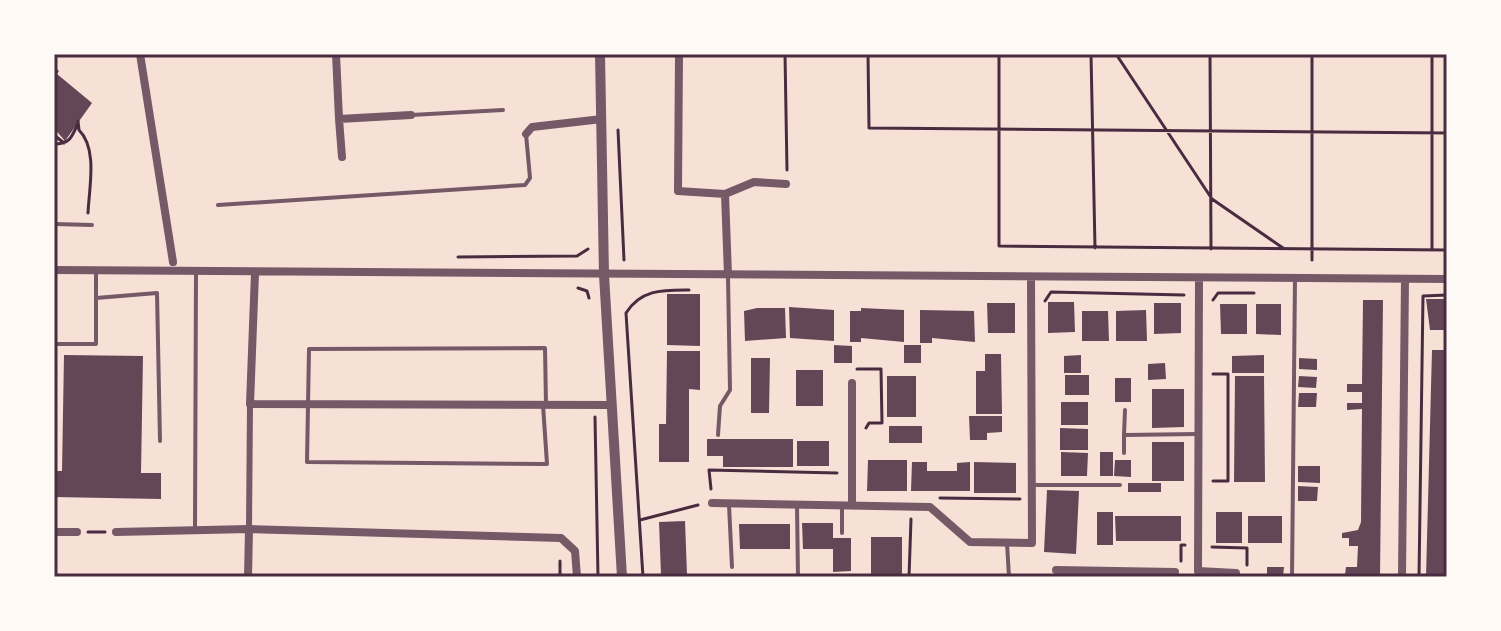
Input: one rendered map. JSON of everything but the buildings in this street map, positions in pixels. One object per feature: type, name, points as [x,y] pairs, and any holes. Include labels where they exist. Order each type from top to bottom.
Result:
[{"type":"street","points":[[140,54],[173,262]]},
{"type":"street","points":[[336,54],[342,157]]},
{"type":"street","points":[[600,54],[604,275],[622,577]]},
{"type":"street","points":[[679,54],[678,191],[725,194],[754,182],[786,184]]},
{"type":"street","points":[[339,119],[411,115]]},
{"type":"street","points":[[526,134],[532,127],[602,119]]},
{"type":"street","points":[[725,194],[728,275]]},
{"type":"street","points":[[54,270],[1447,279]]},
{"type":"street","points":[[248,577],[255,273]]},
{"type":"street","points":[[712,503],[852,503],[930,507],[970,542],[1032,543],[1031,277]]},
{"type":"street","points":[[1199,278],[1198,571],[1236,575]]},
{"type":"street","points":[[1402,577],[1405,279]]},
{"type":"street","points":[[852,383],[852,503]]},
{"type":"street","points":[[250,404],[612,405]]},
{"type":"street","points":[[116,532],[249,529],[561,538],[575,551],[577,577]]},
{"type":"street","points":[[54,532],[77,532]]},
{"type":"street","points":[[1056,570],[1093,574],[1175,572]]},
{"type":"lane","points":[[411,115],[503,110]]},
{"type":"lane","points":[[218,205],[525,185],[530,178],[526,134]]},
{"type":"lane","points":[[54,224],[90,225]]},
{"type":"lane","points":[[54,344],[96,344],[96,271]]},
{"type":"lane","points":[[195,530],[196,272]]},
{"type":"lane","points":[[718,435],[720,406],[730,390],[728,275]]},
{"type":"lane","points":[[1292,577],[1295,278]]},
{"type":"lane","points":[[96,298],[157,293],[160,441]]},
{"type":"lane","points":[[545,348],[544,405],[547,464],[307,462],[309,349],[545,348]]},
{"type":"lane","points":[[1124,453],[1125,410]]},
{"type":"lane","points":[[1124,435],[1199,434]]},
{"type":"lane","points":[[1032,485],[1120,485]]},
{"type":"lane","points":[[729,503],[732,567]]},
{"type":"lane","points":[[797,503],[798,577]]},
{"type":"lane","points":[[841,503],[842,533]]},
{"type":"lane","points":[[1007,543],[1009,577]]},
{"type":"path","points":[[785,54],[786,184]]},
{"type":"path","points":[[868,54],[869,128],[1447,133]]},
{"type":"path","points":[[999,54],[999,246],[1447,250]]},
{"type":"path","points":[[1091,54],[1095,248]]},
{"type":"path","points":[[1116,54],[1212,199],[1285,250]]},
{"type":"path","points":[[1210,54],[1211,249]]},
{"type":"path","points":[[1312,54],[1312,260]]},
{"type":"path","points":[[1432,54],[1432,250]]},
{"type":"path","points":[[54,144],[65,144],[71,139],[78,121],[79,130],[88,139],[90,225]]},
{"type":"path","points":[[618,129],[622,260],[637,260]]},
{"type":"path","points":[[54,135],[65,144]]},
{"type":"path","points":[[508,256],[577,256],[589,248]]},
{"type":"path","points":[[565,288],[587,291],[590,301]]},
{"type":"path","points":[[643,577],[626,313],[638,297],[676,290]]},
{"type":"path","points":[[1051,292],[1184,294]]},
{"type":"path","points":[[1209,305],[1218,293]]},
{"type":"path","points":[[1419,577],[1423,296],[1447,295]]},
{"type":"path","points":[[855,369],[881,369],[882,423],[869,423],[862,434]]},
{"type":"path","points":[[1208,481],[1228,481],[1228,374],[1209,374]]},
{"type":"path","points":[[595,405],[598,577]]},
{"type":"path","points":[[640,520],[712,503],[709,470],[841,474]]},
{"type":"path","points":[[926,498],[1021,499]]},
{"type":"path","points":[[909,577],[911,518]]},
{"type":"path","points":[[77,532],[116,532]]},
{"type":"path","points":[[1209,547],[1247,548],[1246,577]]},
{"type":"path","points":[[560,577],[561,548]]}]
